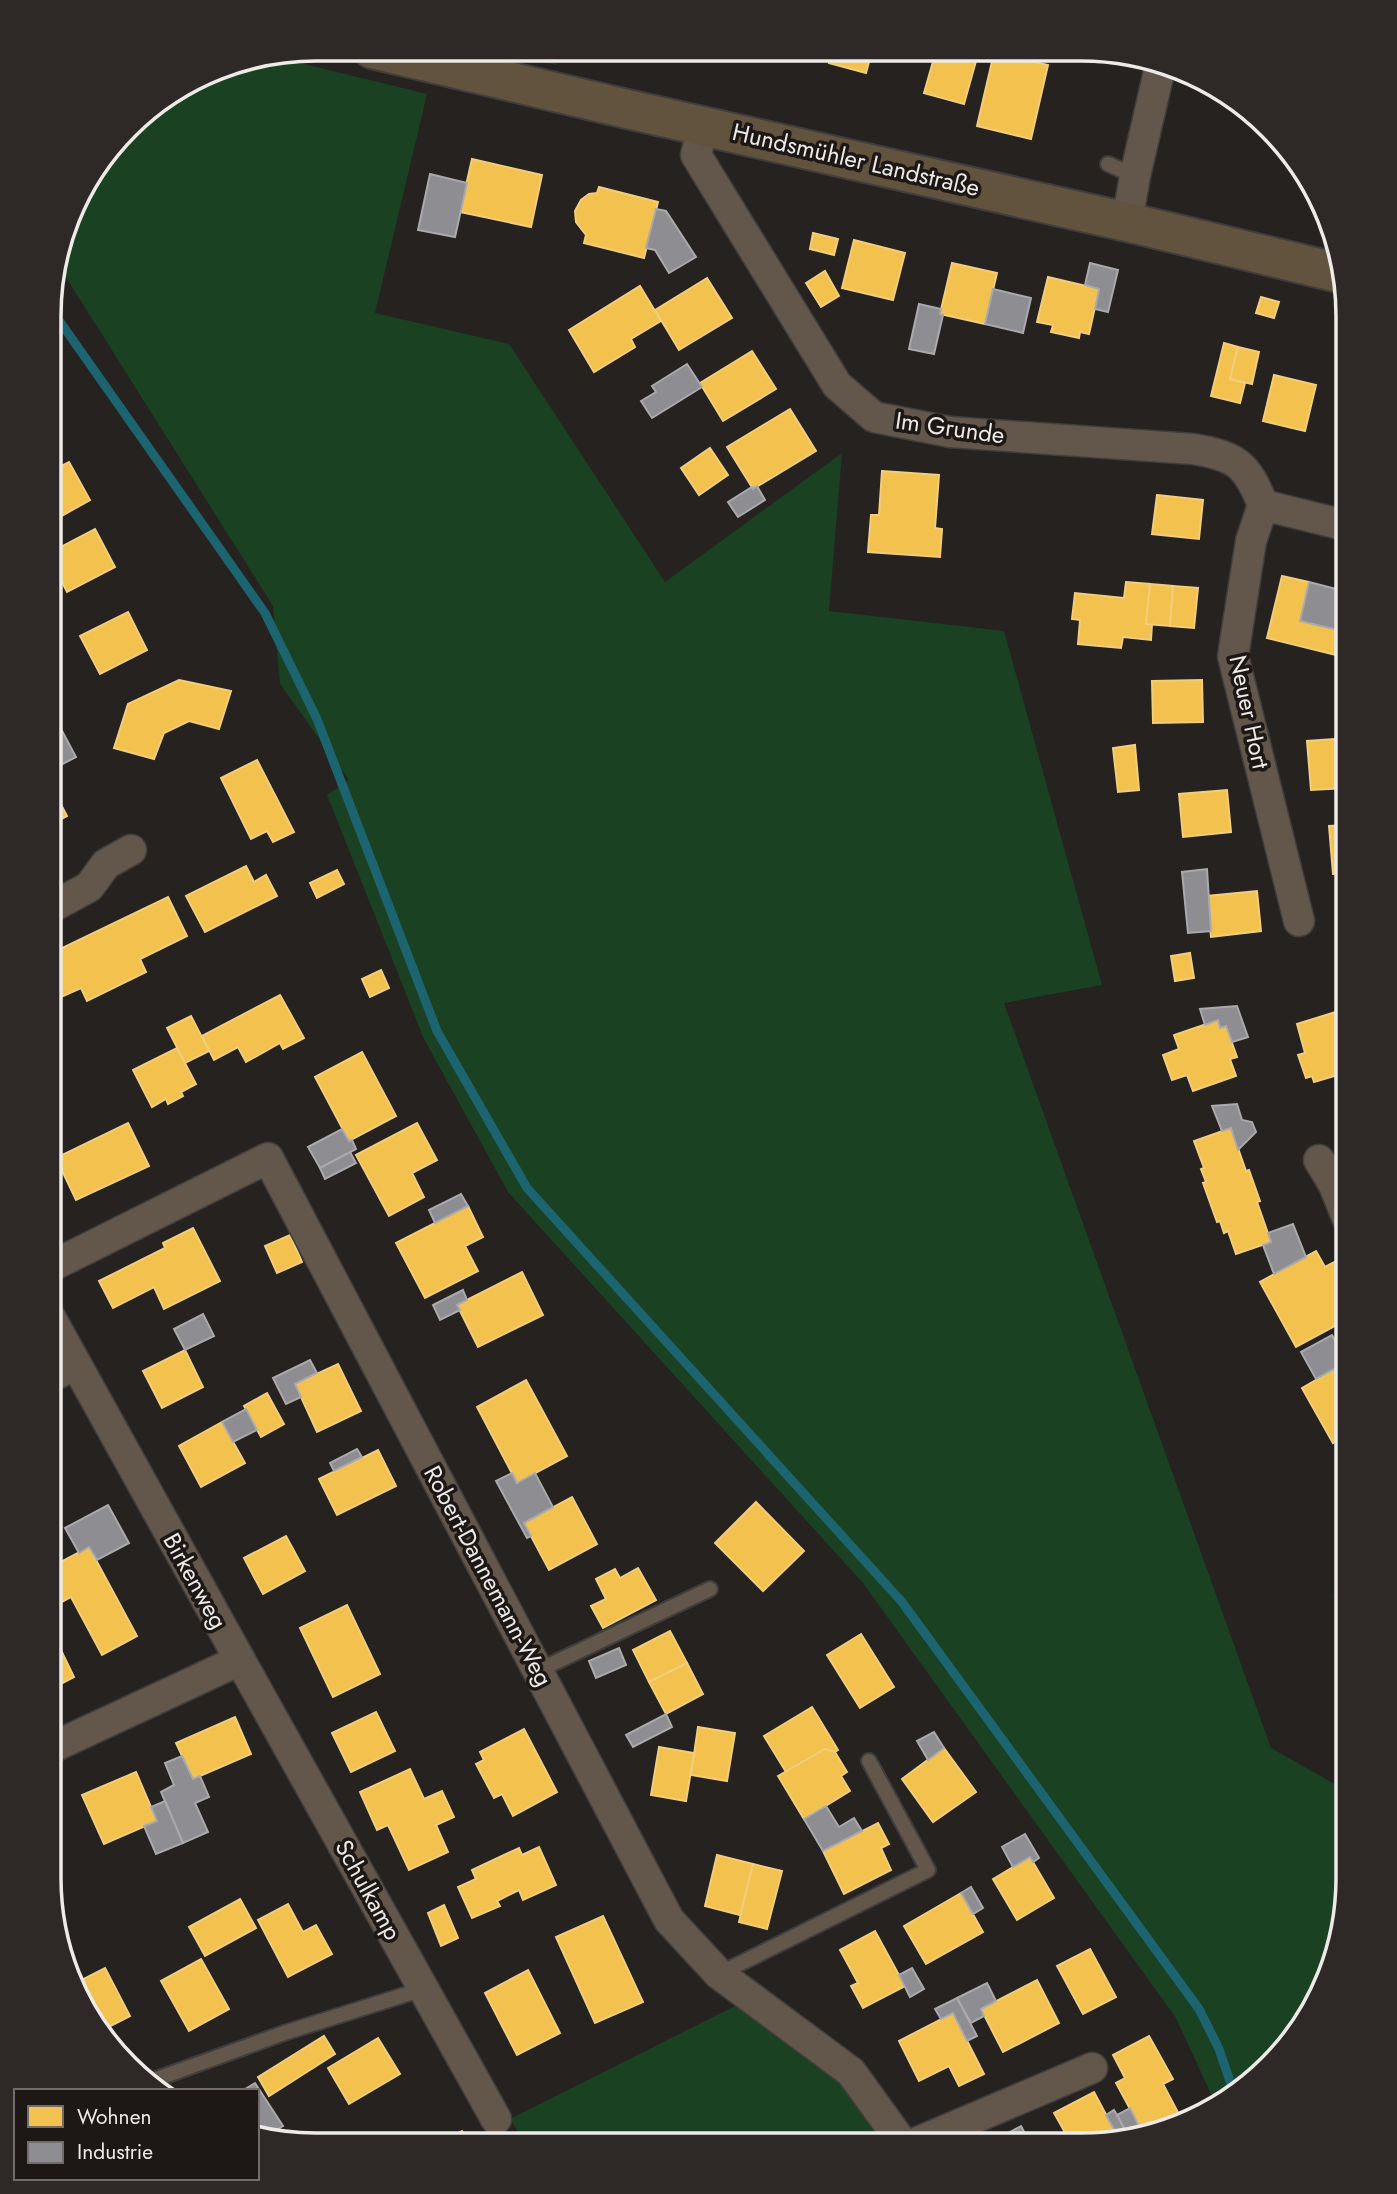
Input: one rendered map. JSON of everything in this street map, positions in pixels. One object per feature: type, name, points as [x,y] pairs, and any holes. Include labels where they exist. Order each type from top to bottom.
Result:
[{"type":"street","name":"Hundsmühler Landstraße","points":[[424,61],[1332,271]]},
{"type":"street","points":[[1127,222],[1121,170],[1157,73]]},
{"type":"street","name":"Im Grunde","points":[[703,125],[696,155],[837,385],[874,417],[950,432],[1193,449],[1225,454],[1253,480],[1264,505]]},
{"type":"street","points":[[1264,505],[1336,523]]},
{"type":"street","name":"Neuer Hort","points":[[1264,505],[1251,541],[1233,656],[1299,921]]},
{"type":"street","points":[[61,902],[89,887],[106,863],[131,850]]},
{"type":"street","name":"Robert-Dannemann-Weg","points":[[61,1262],[268,1158],[668,1920],[719,1974],[851,2072],[895,2133]]},
{"type":"street","name":"Birkenweg","points":[[62,1371],[240,1660]]},
{"type":"street","points":[[61,1743],[240,1660]]},
{"type":"street","name":"Schulkamp","points":[[240,1660],[496,2119]]},
{"type":"street","points":[[937,2133],[1092,2068]]},
{"type":"lane","points":[[537,1671],[710,1588]]},
{"type":"lane","points":[[719,1974],[928,1870],[869,1761]]},
{"type":"lane","points":[[158,2077],[284,2033],[423,1989]]},
{"type":"green space","points":[[538,61],[558,61],[556,65]]},
{"type":"green space","points":[[297,62],[427,94],[375,313],[509,344],[665,582],[842,453],[829,611],[1004,631],[1102,985],[1004,1003],[1271,1748],[1336,1785],[1334,1911],[1322,1960],[1302,2005],[1283,2033],[1249,2069],[1212,2096],[1176,2018],[863,1583],[508,1192],[424,1039],[327,795],[349,780],[280,684],[273,606],[64,275],[75,234],[95,189],[114,161],[148,125],[189,95],[219,81],[266,66]]},
{"type":"green space","points":[[737,2005],[839,2082],[877,2133],[519,2133],[510,2119]]},
{"type":"building: Wohnen","points":[[830,61],[869,61],[866,73],[829,63]]},
{"type":"building: Wohnen","points":[[933,61],[976,61],[964,104],[924,93]]},
{"type":"building: Wohnen","points":[[992,61],[1030,61],[1048,65],[1031,139],[977,126]]},
{"type":"building: Wohnen","points":[[472,159],[542,175],[531,227],[460,212]]},
{"type":"building: Wohnen","points":[[599,187],[658,202],[644,258],[584,243],[586,235],[576,222],[575,211],[581,200],[589,194],[597,193]]},
{"type":"building: Wohnen","points":[[813,233],[838,239],[834,255],[810,249]]},
{"type":"building: Wohnen","points":[[854,240],[905,253],[893,300],[842,288]]},
{"type":"building: Wohnen","points":[[952,263],[997,273],[985,324],[940,314]]},
{"type":"building: Wohnen","points":[[825,271],[839,296],[821,307],[806,283]]},
{"type":"building: Wohnen","points":[[1048,277],[1099,289],[1089,334],[1080,332],[1079,338],[1051,332],[1053,325],[1037,322]]},
{"type":"building: Wohnen","points":[[707,278],[732,318],[679,350],[655,310]]},
{"type":"building: Wohnen","points":[[640,286],[661,321],[631,339],[635,347],[594,372],[569,330]]},
{"type":"building: Wohnen","points":[[1261,297],[1279,302],[1274,318],[1256,313]]},
{"type":"building: Wohnen","points":[[1224,343],[1238,347],[1230,379],[1245,383],[1240,403],[1211,396]]},
{"type":"building: Wohnen","points":[[1238,347],[1259,352],[1252,384],[1230,379]]},
{"type":"building: Wohnen","points":[[752,351],[776,389],[723,421],[700,383]]},
{"type":"building: Wohnen","points":[[1274,375],[1316,385],[1305,431],[1263,421]]},
{"type":"building: Wohnen","points":[[790,409],[816,451],[753,489],[727,447]]},
{"type":"building: Wohnen","points":[[710,448],[728,475],[699,495],[681,468]]},
{"type":"building: Wohnen","points":[[69,462],[90,500],[61,516],[61,466]]},
{"type":"building: Wohnen","points":[[882,471],[939,475],[935,528],[942,529],[940,557],[868,552],[871,515],[879,515]]},
{"type":"building: Wohnen","points":[[1157,495],[1203,500],[1199,539],[1152,534]]},
{"type":"building: Wohnen","points":[[95,529],[115,567],[67,592],[61,580],[61,547]]},
{"type":"building: Wohnen","points":[[1282,576],[1309,582],[1300,621],[1336,630],[1336,655],[1267,638]]},
{"type":"building: Wohnen","points":[[1126,582],[1150,584],[1146,624],[1152,624],[1151,640],[1123,637],[1121,648],[1078,644],[1080,620],[1072,619],[1075,593],[1124,598]]},
{"type":"building: Wohnen","points":[[1150,584],[1173,586],[1170,626],[1146,624]]},
{"type":"building: Wohnen","points":[[1173,586],[1198,588],[1194,628],[1170,626]]},
{"type":"building: Wohnen","points":[[128,612],[147,650],[100,674],[80,636]]},
{"type":"building: Wohnen","points":[[179,680],[231,691],[219,729],[189,721],[164,733],[154,759],[114,748],[128,704]]},
{"type":"building: Wohnen","points":[[1202,680],[1203,722],[1153,723],[1152,681]]},
{"type":"building: Wohnen","points":[[1336,739],[1336,789],[1311,790],[1307,741]]},
{"type":"building: Wohnen","points":[[1135,745],[1139,790],[1118,792],[1113,748]]},
{"type":"building: Wohnen","points":[[257,760],[294,832],[273,842],[267,831],[251,839],[221,778]]},
{"type":"building: Wohnen","points":[[1227,790],[1231,832],[1183,837],[1179,794]]},
{"type":"building: Wohnen","points":[[61,804],[67,816],[61,819]]},
{"type":"building: Wohnen","points":[[1329,826],[1336,826],[1336,874],[1333,874]]},
{"type":"building: Wohnen","points":[[246,866],[254,882],[266,875],[277,896],[205,932],[186,896]]},
{"type":"building: Wohnen","points":[[337,870],[344,884],[317,898],[310,883]]},
{"type":"building: Wohnen","points":[[1257,891],[1261,931],[1211,937],[1207,896]]},
{"type":"building: Wohnen","points":[[168,897],[187,936],[140,959],[146,972],[87,1001],[81,988],[61,997],[61,949]]},
{"type":"building: Wohnen","points":[[1190,953],[1194,978],[1175,981],[1171,956]]},
{"type":"building: Wohnen","points":[[381,970],[389,988],[370,997],[362,979]]},
{"type":"building: Wohnen","points":[[280,995],[304,1038],[283,1049],[280,1043],[246,1062],[238,1047],[214,1060],[202,1036]]},
{"type":"building: Wohnen","points":[[1336,1012],[1336,1076],[1314,1082],[1312,1076],[1306,1078],[1298,1055],[1305,1053],[1297,1024]]},
{"type":"building: Wohnen","points":[[191,1016],[209,1051],[185,1063],[167,1028]]},
{"type":"building: Wohnen","points":[[1218,1020],[1220,1028],[1226,1026],[1237,1057],[1230,1059],[1236,1076],[1193,1091],[1187,1075],[1172,1080],[1163,1055],[1179,1049],[1174,1035]]},
{"type":"building: Wohnen","points":[[177,1048],[196,1084],[181,1092],[183,1096],[168,1104],[166,1099],[152,1107],[133,1070]]},
{"type":"building: Wohnen","points":[[362,1052],[396,1116],[349,1141],[315,1077]]},
{"type":"building: Wohnen","points":[[128,1123],[149,1166],[76,1200],[61,1168],[61,1156]]},
{"type":"building: Wohnen","points":[[417,1123],[437,1160],[412,1173],[424,1197],[389,1216],[356,1155]]},
{"type":"building: Wohnen","points":[[1231,1128],[1260,1201],[1257,1202],[1271,1242],[1236,1254],[1228,1231],[1224,1233],[1220,1221],[1217,1222],[1203,1183],[1206,1182],[1201,1169],[1204,1168],[1194,1141]]},
{"type":"building: Wohnen","points":[[468,1206],[483,1237],[465,1246],[478,1271],[425,1298],[396,1243]]},
{"type":"building: Wohnen","points":[[193,1228],[220,1281],[164,1309],[154,1287],[113,1308],[99,1281],[165,1248],[163,1243]]},
{"type":"building: Wohnen","points":[[290,1235],[302,1262],[277,1273],[265,1246]]},
{"type":"building: Wohnen","points":[[1316,1251],[1325,1267],[1336,1261],[1336,1325],[1296,1347],[1260,1282]]},
{"type":"building: Wohnen","points":[[522,1272],[543,1315],[478,1347],[457,1305]]},
{"type":"building: Wohnen","points":[[185,1350],[203,1387],[162,1408],[143,1371]]},
{"type":"building: Wohnen","points":[[338,1364],[361,1411],[317,1432],[295,1384]]},
{"type":"building: Wohnen","points":[[1336,1368],[1336,1441],[1333,1443],[1302,1388]]},
{"type":"building: Wohnen","points":[[526,1380],[567,1456],[517,1483],[477,1407]]},
{"type":"building: Wohnen","points":[[267,1393],[284,1424],[261,1437],[244,1406]]},
{"type":"building: Wohnen","points":[[222,1422],[245,1463],[201,1487],[179,1446]]},
{"type":"building: Wohnen","points":[[378,1450],[396,1486],[337,1515],[319,1479]]},
{"type":"building: Wohnen","points":[[572,1497],[597,1544],[549,1570],[524,1523]]},
{"type":"building: Wohnen","points":[[756,1502],[804,1551],[763,1591],[715,1543]]},
{"type":"building: Wohnen","points":[[286,1536],[305,1571],[263,1594],[244,1558]]},
{"type":"building: Wohnen","points":[[89,1547],[137,1636],[102,1655],[71,1597],[61,1603],[61,1562]]},
{"type":"building: Wohnen","points":[[638,1568],[656,1600],[603,1628],[591,1606],[606,1599],[596,1579],[615,1569],[620,1578]]},
{"type":"building: Wohnen","points":[[347,1605],[380,1674],[333,1697],[300,1628]]},
{"type":"building: Wohnen","points":[[670,1631],[687,1663],[649,1682],[633,1650]]},
{"type":"building: Wohnen","points":[[861,1634],[894,1687],[860,1708],[827,1655]]},
{"type":"building: Wohnen","points":[[61,1650],[74,1677],[61,1684]]},
{"type":"building: Wohnen","points":[[687,1663],[703,1694],[666,1714],[649,1682]]},
{"type":"building: Wohnen","points":[[812,1707],[838,1750],[835,1752],[825,1749],[786,1772],[764,1736]]},
{"type":"building: Wohnen","points":[[376,1712],[395,1751],[351,1772],[332,1733]]},
{"type":"building: Wohnen","points":[[235,1717],[251,1754],[193,1779],[176,1743]]},
{"type":"building: Wohnen","points":[[698,1727],[735,1733],[727,1781],[691,1775]]},
{"type":"building: Wohnen","points":[[524,1729],[557,1792],[513,1816],[502,1794],[494,1798],[476,1764],[484,1760],[480,1752]]},
{"type":"building: Wohnen","points":[[659,1747],[694,1753],[686,1801],[651,1795]]},
{"type":"building: Wohnen","points":[[944,1748],[976,1792],[933,1822],[902,1779]]},
{"type":"building: Wohnen","points":[[825,1749],[835,1752],[847,1772],[841,1776],[850,1791],[804,1819],[778,1776]]},
{"type":"building: Wohnen","points":[[410,1769],[424,1799],[442,1791],[454,1817],[436,1825],[448,1852],[409,1870],[388,1825],[377,1830],[360,1792]]},
{"type":"building: Wohnen","points":[[136,1772],[157,1821],[104,1844],[82,1795]]},
{"type":"building: Wohnen","points":[[878,1823],[889,1844],[881,1848],[891,1870],[844,1894],[823,1851]]},
{"type":"building: Wohnen","points":[[539,1847],[556,1885],[523,1900],[519,1890],[497,1901],[500,1906],[472,1918],[458,1887],[476,1879],[472,1870],[519,1848],[522,1855]]},
{"type":"building: Wohnen","points":[[717,1855],[753,1864],[740,1915],[705,1906]]},
{"type":"building: Wohnen","points":[[1030,1857],[1054,1898],[1017,1920],[993,1879]]},
{"type":"building: Wohnen","points":[[753,1864],[782,1871],[767,1929],[739,1922]]},
{"type":"building: Wohnen","points":[[961,1893],[983,1932],[926,1964],[904,1926]]},
{"type":"building: Wohnen","points":[[240,1899],[256,1928],[205,1956],[189,1927]]},
{"type":"building: Wohnen","points":[[288,1904],[303,1932],[316,1925],[332,1954],[288,1977],[258,1920]]},
{"type":"building: Wohnen","points":[[444,1905],[458,1938],[441,1946],[428,1913]]},
{"type":"building: Wohnen","points":[[603,1916],[643,2002],[595,2023],[556,1937]]},
{"type":"building: Wohnen","points":[[875,1931],[905,1986],[863,2008],[851,1986],[858,1983],[840,1950]]},
{"type":"building: Wohnen","points":[[1090,1949],[1116,1997],[1083,2014],[1057,1966]]},
{"type":"building: Wohnen","points":[[201,1959],[229,2009],[189,2031],[161,1981]]},
{"type":"building: Wohnen","points":[[105,1968],[130,2016],[109,2027],[83,1979]]},
{"type":"building: Wohnen","points":[[528,1970],[560,2033],[517,2055],[485,1993]]},
{"type":"building: Wohnen","points":[[1037,1980],[1059,2023],[1003,2052],[981,2009]]},
{"type":"building: Wohnen","points":[[953,2013],[984,2074],[959,2086],[949,2066],[919,2081],[899,2041]]},
{"type":"building: Wohnen","points":[[324,2036],[335,2054],[269,2096],[258,2077]]},
{"type":"building: Wohnen","points":[[1149,2036],[1173,2079],[1163,2084],[1178,2113],[1139,2126],[1116,2083],[1125,2078],[1113,2055]]},
{"type":"building: Wohnen","points":[[378,2038],[400,2074],[349,2104],[328,2068]]},
{"type":"building: Wohnen","points":[[1094,2092],[1115,2131],[1065,2133],[1054,2113]]},
{"type":"building: Industrie","points":[[430,174],[467,183],[455,237],[418,230]]},
{"type":"building: Industrie","points":[[656,209],[666,211],[696,257],[669,273],[655,250],[646,248]]},
{"type":"building: Industrie","points":[[1090,263],[1118,270],[1108,312],[1095,309],[1099,289],[1085,285]]},
{"type":"building: Industrie","points":[[993,289],[1031,298],[1023,333],[985,324]]},
{"type":"building: Industrie","points":[[919,304],[941,309],[940,314],[943,315],[934,354],[909,349]]},
{"type":"building: Industrie","points":[[687,364],[702,387],[652,418],[641,401],[656,392],[652,386]]},
{"type":"building: Industrie","points":[[757,486],[765,500],[738,517],[728,502]]},
{"type":"building: Industrie","points":[[1309,582],[1336,589],[1336,630],[1300,621]]},
{"type":"building: Industrie","points":[[61,729],[76,757],[61,765]]},
{"type":"building: Industrie","points":[[1207,869],[1211,931],[1188,933],[1182,872]]},
{"type":"building: Industrie","points":[[1237,1006],[1248,1037],[1232,1042],[1226,1026],[1220,1028],[1218,1020],[1205,1025],[1200,1009]]},
{"type":"building: Industrie","points":[[1237,1104],[1242,1120],[1252,1122],[1256,1132],[1238,1150],[1231,1128],[1222,1131],[1212,1106]]},
{"type":"building: Industrie","points":[[342,1129],[356,1149],[320,1168],[308,1147]]},
{"type":"building: Industrie","points":[[350,1152],[356,1163],[325,1179],[320,1168]]},
{"type":"building: Industrie","points":[[461,1194],[468,1206],[435,1223],[429,1210]]},
{"type":"building: Industrie","points":[[1293,1224],[1306,1257],[1274,1274],[1263,1245],[1271,1242],[1268,1233]]},
{"type":"building: Industrie","points":[[463,1290],[467,1300],[457,1305],[460,1310],[440,1320],[433,1305]]},
{"type":"building: Industrie","points":[[203,1314],[214,1336],[185,1350],[174,1329]]},
{"type":"building: Industrie","points":[[1332,1335],[1336,1342],[1336,1368],[1316,1379],[1301,1352]]},
{"type":"building: Industrie","points":[[310,1360],[317,1373],[295,1384],[301,1397],[286,1404],[273,1378]]},
{"type":"building: Industrie","points":[[246,1409],[257,1430],[233,1442],[222,1422]]},
{"type":"building: Industrie","points":[[357,1449],[362,1457],[334,1471],[330,1463]]},
{"type":"building: Industrie","points":[[512,1473],[517,1483],[535,1473],[553,1507],[524,1523],[531,1536],[527,1538],[496,1481]]},
{"type":"building: Industrie","points":[[108,1505],[129,1543],[97,1560],[89,1547],[79,1553],[65,1528]]},
{"type":"building: Industrie","points":[[619,1648],[626,1665],[596,1678],[589,1661]]},
{"type":"building: Industrie","points":[[666,1714],[672,1727],[633,1747],[626,1735]]},
{"type":"building: Industrie","points":[[934,1732],[944,1748],[928,1760],[917,1741]]},
{"type":"building: Industrie","points":[[182,1756],[193,1779],[200,1776],[209,1797],[195,1803],[208,1832],[183,1843],[161,1792],[174,1785],[165,1763]]},
{"type":"building: Industrie","points":[[165,1801],[183,1843],[156,1854],[144,1826],[157,1821],[151,1807]]},
{"type":"building: Industrie","points":[[826,1806],[839,1827],[854,1818],[862,1831],[823,1851],[804,1819]]},
{"type":"building: Industrie","points":[[1025,1834],[1039,1858],[1033,1862],[1030,1857],[1013,1867],[1002,1847]]},
{"type":"building: Industrie","points":[[971,1887],[983,1908],[973,1914],[961,1893]]},
{"type":"building: Industrie","points":[[912,1968],[924,1989],[910,1997],[899,1975]]},
{"type":"building: Industrie","points":[[987,1983],[996,2001],[981,2009],[984,2016],[971,2023],[957,1998]]},
{"type":"building: Industrie","points":[[957,1998],[977,2036],[967,2041],[953,2013],[941,2019],[935,2009]]},
{"type":"building: Industrie","points":[[255,2083],[259,2089],[245,2089]]},
{"type":"building: Industrie","points":[[259,2089],[283,2126],[277,2130],[259,2126]]},
{"type":"building: Industrie","points":[[1130,2108],[1139,2126],[1124,2129],[1117,2115]]},
{"type":"building: Industrie","points":[[1114,2110],[1124,2129],[1115,2131],[1106,2115]]},
{"type":"building: Industrie","points":[[1021,2126],[1025,2133],[1008,2133]]},
{"type":"waterway","points":[[61,323],[265,613],[317,719],[437,1031],[527,1188],[902,1602],[1199,2009],[1219,2049],[1231,2084]]}]
